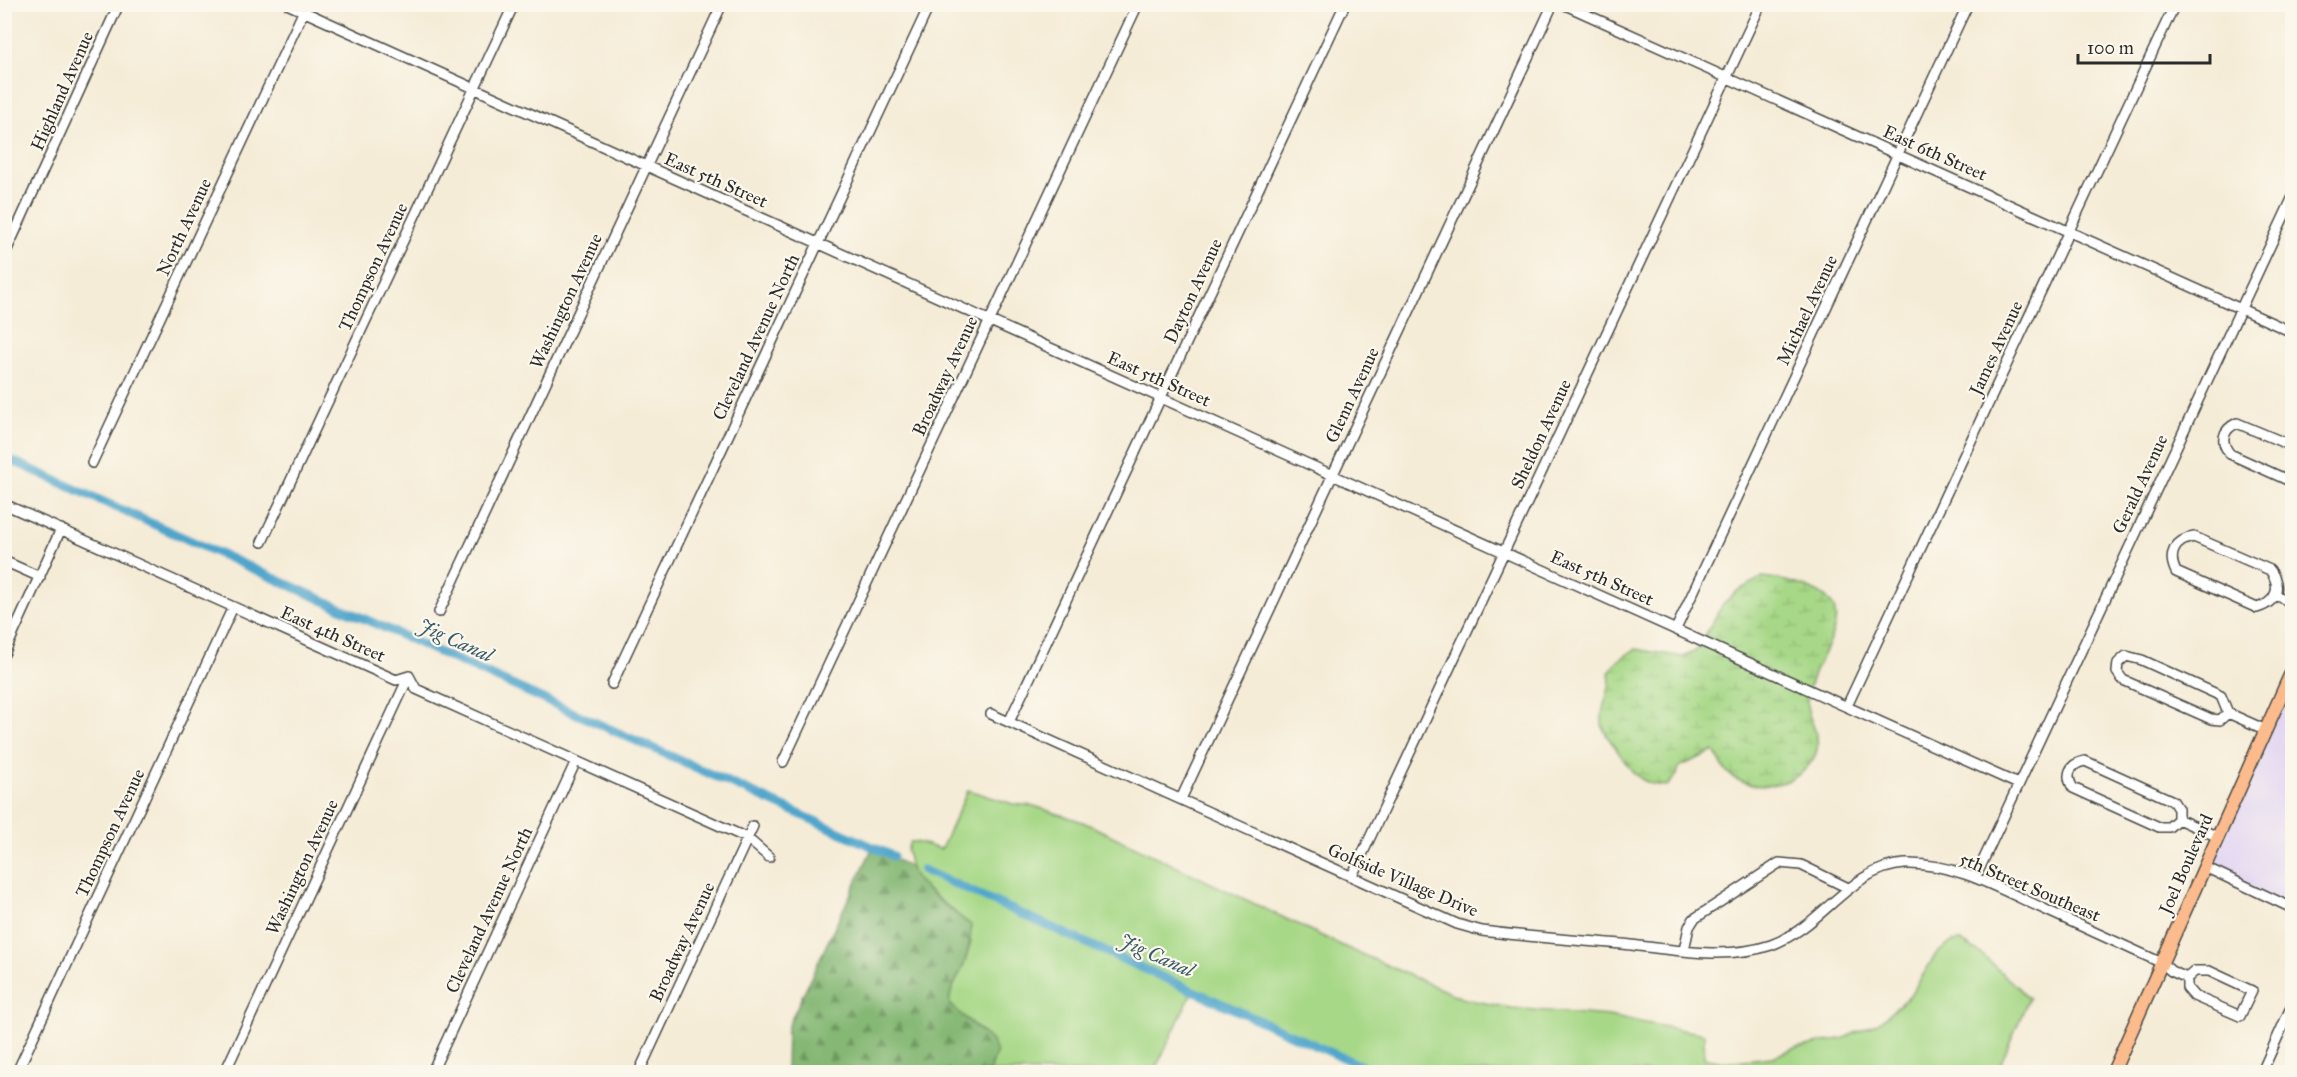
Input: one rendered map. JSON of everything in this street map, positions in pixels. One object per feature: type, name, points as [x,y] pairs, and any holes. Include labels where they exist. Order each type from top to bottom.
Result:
[{"type":"main road","name":"Joel Boulevard","points":[[2115,1072],[2292,671]]},
{"type":"street","name":"Highland Avenue","points":[[4,256],[119,4]]},
{"type":"street","name":"East 5th Street","points":[[287,4],[305,8],[647,167],[2018,784]]},
{"type":"street","name":"Thompson Avenue","points":[[262,543],[514,4]]},
{"type":"street","name":"Washington Avenue","points":[[439,612],[722,4]]},
{"type":"street","name":"Cleveland Avenue North","points":[[612,684],[930,4]]},
{"type":"street","name":"Broadway Avenue","points":[[783,762],[1138,4]]},
{"type":"street","name":"Dayton Avenue","points":[[1009,722],[1345,4]]},
{"type":"street","name":"Glenn Avenue","points":[[1181,799],[1553,4]]},
{"type":"street","name":"East 6th Street","points":[[1563,4],[2292,332]]},
{"type":"street","name":"Sheldon Avenue","points":[[1352,876],[1761,4]]},
{"type":"street","name":"Michael Avenue","points":[[1676,629],[1968,4]]},
{"type":"street","name":"James Avenue","points":[[1847,706],[2175,4]]},
{"type":"street","name":"North Avenue","points":[[92,463],[305,8]]},
{"type":"street","name":"Gerald Avenue","points":[[1975,878],[2292,199]]},
{"type":"street","points":[[2292,446],[2237,423],[2228,428],[2223,436],[2224,446],[2230,454],[2292,482]]},
{"type":"street","name":"East 4th Street","points":[[4,504],[396,680],[409,676]]},
{"type":"street","points":[[4,654],[62,530]]},
{"type":"street","points":[[2194,537],[2207,542],[2270,570],[2277,580],[2276,596],[2268,605],[2257,608],[2243,604],[2176,572],[2172,563],[2172,553],[2176,545],[2184,539],[2194,537]]},
{"type":"street","points":[[4,561],[40,577]]},
{"type":"street","points":[[2276,596],[2292,603]]},
{"type":"street","name":"Thompson Avenue","points":[[17,1072],[233,607]]},
{"type":"street","points":[[2228,713],[2220,720],[2211,719],[2123,680],[2117,672],[2118,663],[2126,656],[2142,660],[2221,696],[2228,713],[2266,730]]},
{"type":"street","name":"Washington Avenue","points":[[225,1072],[409,676]]},
{"type":"street","points":[[409,676],[416,689],[747,838],[769,857]]},
{"type":"street","name":"Golfside Village Drive","points":[[991,714],[1457,924],[1482,931],[1728,953],[1772,944],[1813,921],[1848,888]]},
{"type":"street","name":"Cleveland Avenue North","points":[[432,1072],[576,761]]},
{"type":"street","points":[[2085,761],[2095,765],[2173,801],[2178,809],[2178,819],[2169,827],[2159,827],[2073,788],[2068,780],[2069,770],[2075,763],[2085,761]]},
{"type":"street","points":[[2178,819],[2218,837]]},
{"type":"street","name":"Broadway Avenue","points":[[639,1072],[753,826]]},
{"type":"street","points":[[1684,950],[1689,927],[1694,919],[1779,863],[1801,865],[1848,888]]},
{"type":"street","name":"5th Street Southeast","points":[[1848,888],[1874,871],[1903,864],[1939,867],[1975,878],[2162,963],[2170,971],[2187,978]]},
{"type":"street","points":[[2205,867],[2292,908]]},
{"type":"street","points":[[2194,971],[2210,971],[2252,991],[2240,1016],[2194,996],[2187,988],[2187,978],[2194,971]]},
{"type":"street","points":[[2262,1072],[2292,1005]]},
{"type":"shaded area","points":[[2292,683],[2292,907],[2209,868]]},
{"type":"green space","points":[[1763,577],[1791,582],[1811,589],[1821,594],[1833,606],[1834,630],[1815,671],[1807,697],[1807,706],[1818,745],[1813,759],[1798,775],[1779,784],[1757,785],[1736,779],[1726,770],[1714,751],[1679,767],[1677,775],[1667,786],[1641,779],[1625,762],[1602,725],[1603,709],[1610,680],[1609,673],[1615,663],[1635,649],[1683,657],[1696,651],[1722,606],[1737,591]]},
{"type":"green space","points":[[968,790],[1013,804],[1034,806],[1083,822],[1345,947],[1464,999],[1511,1008],[1608,1016],[1704,1034],[1704,1058],[1723,1062],[1773,1057],[1792,1049],[1844,1038],[1878,1023],[1910,996],[1936,954],[1952,942],[1961,941],[1980,953],[2029,998],[1997,1072],[1376,1072],[1194,988],[1154,1072],[989,1072],[992,1066],[992,1041],[950,1005],[949,996],[964,964],[971,942],[956,913],[921,885],[912,874],[907,850],[910,842],[941,849]]},
{"type":"green space","points":[[872,849],[911,867],[913,874],[927,889],[971,925],[967,954],[952,989],[950,1005],[992,1041],[997,1052],[989,1072],[786,1072],[787,1028]]},
{"type":"waterway","name":"Jig Canal","points":[[4,457],[893,856]]},
{"type":"waterway","name":"Jig Canal","points":[[923,870],[1375,1072]]}]
